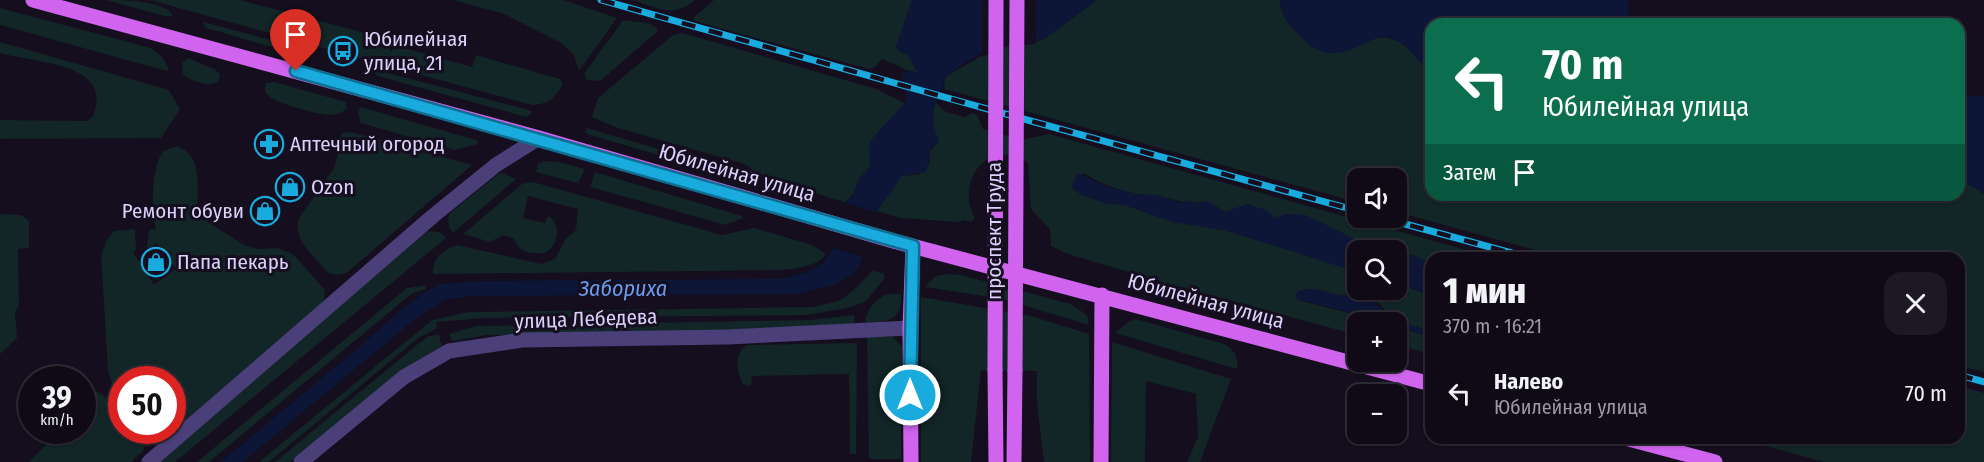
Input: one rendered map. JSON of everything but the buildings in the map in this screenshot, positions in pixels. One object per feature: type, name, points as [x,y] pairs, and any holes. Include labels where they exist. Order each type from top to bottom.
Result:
[{"type":"main road","name":"Юбилейная улица","points":[[33,0],[539,138],[886,239],[1425,382]]},
{"type":"main road","name":"проспект Труда","points":[[996,0],[996,462]]},
{"type":"main road","name":"проспект Труда","points":[[1014,462],[1017,0]]},
{"type":"main road","points":[[911,462],[910,328],[913,246]]},
{"type":"main road","points":[[1101,462],[1102,295]]},
{"type":"main road","points":[[1648,444],[1715,462]]},
{"type":"street","points":[[149,462],[418,228],[496,165],[539,138]]},
{"type":"street","name":"улица Лебедева","points":[[301,462],[404,377],[448,351],[522,340],[727,337],[910,328]]},
{"type":"green space","points":[[106,0],[158,5],[172,13],[172,16],[168,17]]},
{"type":"green space","points":[[150,0],[240,0],[388,39],[391,41],[390,52],[397,46],[472,67],[476,55],[560,79],[563,84],[551,99],[532,105],[362,59],[338,47],[331,50]]},
{"type":"green space","points":[[453,0],[563,0],[617,18],[579,71],[574,55],[561,43],[504,14]]},
{"type":"green space","points":[[632,0],[695,0],[687,6],[672,11]]},
{"type":"green space","points":[[714,0],[912,0],[896,47],[908,55],[917,72],[911,72],[882,59],[874,68],[869,69],[694,21],[693,18]]},
{"type":"green space","points":[[1097,0],[1280,0],[1283,14],[1290,25],[1303,39],[1318,49],[1343,51],[1381,37],[1396,41],[1408,48],[1425,66],[1425,201],[1965,201],[1965,182],[1984,194],[1984,372],[1965,367],[1965,252],[1542,252],[1407,215],[1407,168],[1347,168],[1347,199],[944,89],[945,77],[1002,44],[1038,41]]},
{"type":"green space","points":[[0,8],[151,48],[162,57],[169,69],[167,71],[0,25]]},
{"type":"green space","points":[[623,20],[648,23],[658,31],[600,81],[587,80],[584,74]]},
{"type":"green space","points":[[203,22],[311,52],[303,53],[260,44],[205,28]]},
{"type":"green space","points":[[683,33],[876,89],[905,103],[870,143],[870,167],[849,199],[845,202],[758,177],[751,168],[744,164],[615,127],[592,117],[598,98],[673,35]]},
{"type":"green space","points":[[0,42],[169,90],[180,109],[161,138],[0,139],[0,120],[87,121],[93,116],[97,98],[92,85],[82,75],[50,63],[0,53]]},
{"type":"green space","points":[[188,58],[216,70],[220,75],[219,81],[205,84],[183,75],[182,63]]},
{"type":"green space","points":[[373,69],[529,110],[532,113],[526,117],[378,76],[372,72]]},
{"type":"green space","points":[[274,82],[346,102],[347,108],[329,115],[288,105],[273,99],[266,93],[266,83]]},
{"type":"green space","points":[[936,103],[946,112],[965,117],[973,113],[977,115],[983,129],[1022,140],[1049,134],[1347,217],[1347,228],[1387,228],[1473,252],[1425,252],[1425,260],[1412,255],[1407,256],[1407,240],[1356,240],[1305,215],[1286,214],[1277,218],[1248,204],[1226,212],[1207,201],[1189,202],[1128,192],[1104,184],[1083,173],[1080,194],[1105,203],[1125,205],[1173,222],[1224,230],[1347,268],[1347,295],[1313,289],[1303,290],[1296,295],[1301,301],[1347,312],[1347,332],[1162,282],[1068,254],[1051,246],[1050,229],[1031,209],[1028,163],[1014,156],[1001,155],[989,158],[979,166],[969,190],[970,204],[975,218],[971,222],[901,218],[877,211],[901,176],[920,174],[930,162],[930,151],[938,138],[932,120]]},
{"type":"green space","points":[[360,107],[477,140],[478,144],[455,150],[361,123],[358,114]]},
{"type":"green space","points":[[587,128],[734,171],[754,181],[590,135],[585,132]]},
{"type":"green space","points":[[351,132],[472,165],[349,271],[336,275],[328,273],[306,248],[298,226],[299,218],[334,168],[338,155],[337,140],[343,133]]},
{"type":"green space","points":[[177,146],[186,151],[192,159],[196,167],[199,216],[244,245],[259,249],[278,248],[294,255],[325,290],[324,303],[186,421],[186,366],[108,366],[108,371],[101,255],[108,238],[114,231],[135,229],[136,250],[133,252],[154,285],[176,269],[171,262],[170,252],[163,251],[157,243],[149,249],[147,246],[149,230],[156,229],[153,211],[154,177],[164,151]]},
{"type":"green space","points":[[544,161],[559,162],[585,169],[578,183],[536,172],[538,164]]},
{"type":"green space","points":[[595,172],[743,218],[726,225],[590,187]]},
{"type":"green space","points":[[503,173],[516,179],[453,233],[448,223],[450,213],[498,174]]},
{"type":"green space","points":[[533,182],[722,235],[754,228],[812,245],[826,254],[812,265],[779,270],[433,274],[434,263],[439,255],[457,245],[542,264],[555,259],[565,240],[576,230],[578,209],[528,196],[523,218],[545,223],[548,216],[557,229],[556,240],[550,250],[545,253],[526,252],[516,244],[514,239],[503,235],[490,242],[463,234],[522,184]]},
{"type":"green space","points":[[0,214],[21,215],[29,221],[29,248],[18,249],[19,305],[15,313],[17,338],[0,354]]},
{"type":"green space","points":[[428,231],[440,232],[446,238],[175,462],[149,462],[171,444],[186,444],[186,431]]},
{"type":"green space","points":[[873,270],[884,274],[885,278],[866,301],[852,307],[807,315],[485,318],[436,322],[437,328],[418,338],[269,462],[259,462],[432,320],[469,312],[813,307],[841,300]]},
{"type":"green space","points":[[961,275],[1071,304],[1087,315],[1089,325],[1003,299],[925,287],[936,276]]},
{"type":"green space","points":[[426,285],[426,289],[411,294],[209,462],[197,462],[407,288]]},
{"type":"green space","points":[[1407,287],[1425,294],[1425,330],[1407,324],[1407,312],[1388,312],[1371,300],[1407,300]]},
{"type":"green space","points":[[888,294],[901,294],[901,303],[896,315],[887,321],[866,323],[865,319],[873,304]]},
{"type":"green space","points":[[921,297],[1031,316],[1089,334],[1090,462],[1044,462],[1037,402],[1037,371],[981,370],[971,462],[921,462]]},
{"type":"green space","points":[[854,315],[856,331],[487,335],[452,341],[449,334],[477,326],[810,320]]},
{"type":"green space","points":[[1136,319],[1224,344],[1235,354],[1237,369],[1115,333],[1128,322]]},
{"type":"green space","points":[[1407,330],[1425,336],[1425,352],[1407,348]]},
{"type":"green space","points":[[439,335],[442,346],[398,373],[290,462],[275,462],[418,344],[429,336]]},
{"type":"green space","points":[[867,337],[893,337],[902,347],[901,459],[869,459]]},
{"type":"green space","points":[[1112,342],[1231,379],[1200,462],[1187,462],[1198,437],[1196,394],[1146,381],[1145,462],[1111,462]]},
{"type":"green space","points":[[857,343],[856,454],[850,454],[849,374],[752,376],[751,386],[743,384],[739,374],[738,357],[747,345]]},
{"type":"green space","points":[[1965,388],[1984,393],[1984,462],[1824,462],[1758,444],[1965,444]]},
{"type":"green space","points":[[96,392],[108,399],[108,444],[145,445],[143,451],[131,462],[29,462],[47,444],[96,444]]},
{"type":"water","name":"Забориха","points":[[912,0],[1097,0],[1045,38],[995,46],[945,77],[933,115],[939,141],[931,148],[926,172],[901,176],[892,192],[879,207],[863,258],[854,273],[834,285],[798,294],[471,296],[444,300],[414,320],[243,462],[221,462],[395,315],[425,292],[441,284],[482,281],[778,279],[805,273],[824,263],[832,249],[845,202],[852,197],[859,178],[870,167],[871,140],[905,103],[907,98],[902,77],[908,70],[917,72],[908,55],[896,47]]},
{"type":"water","points":[[1280,0],[1627,0],[1629,8],[1628,18],[1425,18],[1425,66],[1402,43],[1388,37],[1377,38],[1342,52],[1318,50],[1304,40],[1290,25],[1283,14]]},
{"type":"water","points":[[1965,96],[1984,97],[1984,194],[1965,182]]},
{"type":"water","points":[[1078,173],[1108,187],[1136,194],[1156,195],[1179,202],[1207,201],[1226,212],[1247,204],[1266,210],[1277,218],[1286,214],[1305,215],[1356,240],[1347,240],[1347,269],[1225,230],[1173,222],[1125,205],[1105,203],[1080,194],[1073,189],[1072,185]]},
{"type":"water","points":[[1411,255],[1425,261],[1425,294],[1407,287],[1407,256]]},
{"type":"water","points":[[1313,289],[1347,294],[1347,300],[1369,300],[1386,312],[1348,312],[1297,299],[1298,291]]},
{"type":"water","points":[[1407,324],[1425,330],[1425,336],[1407,330]]},
{"type":"pier","points":[[982,0],[1036,0],[1036,44],[1003,47],[982,57]]},
{"type":"pier","points":[[842,202],[880,213],[866,257],[829,247]]},
{"type":"railway","points":[[601,0],[1347,208]]},
{"type":"railway","points":[[1407,225],[1508,252]]},
{"type":"railway","points":[[1965,377],[1984,382]]},
{"type":"place","name":"Юбилейная улица, 21","points":[[343,51]]},
{"type":"place","name":"Аптечный огород","points":[[269,144]]},
{"type":"place","name":"Ozon","points":[[290,187]]},
{"type":"place","name":"Ремонт обуви","points":[[265,211]]},
{"type":"place","name":"Папа пекарь","points":[[156,262]]},
{"type":"route","points":[[296,71],[539,138],[913,246],[910,395]]}]
